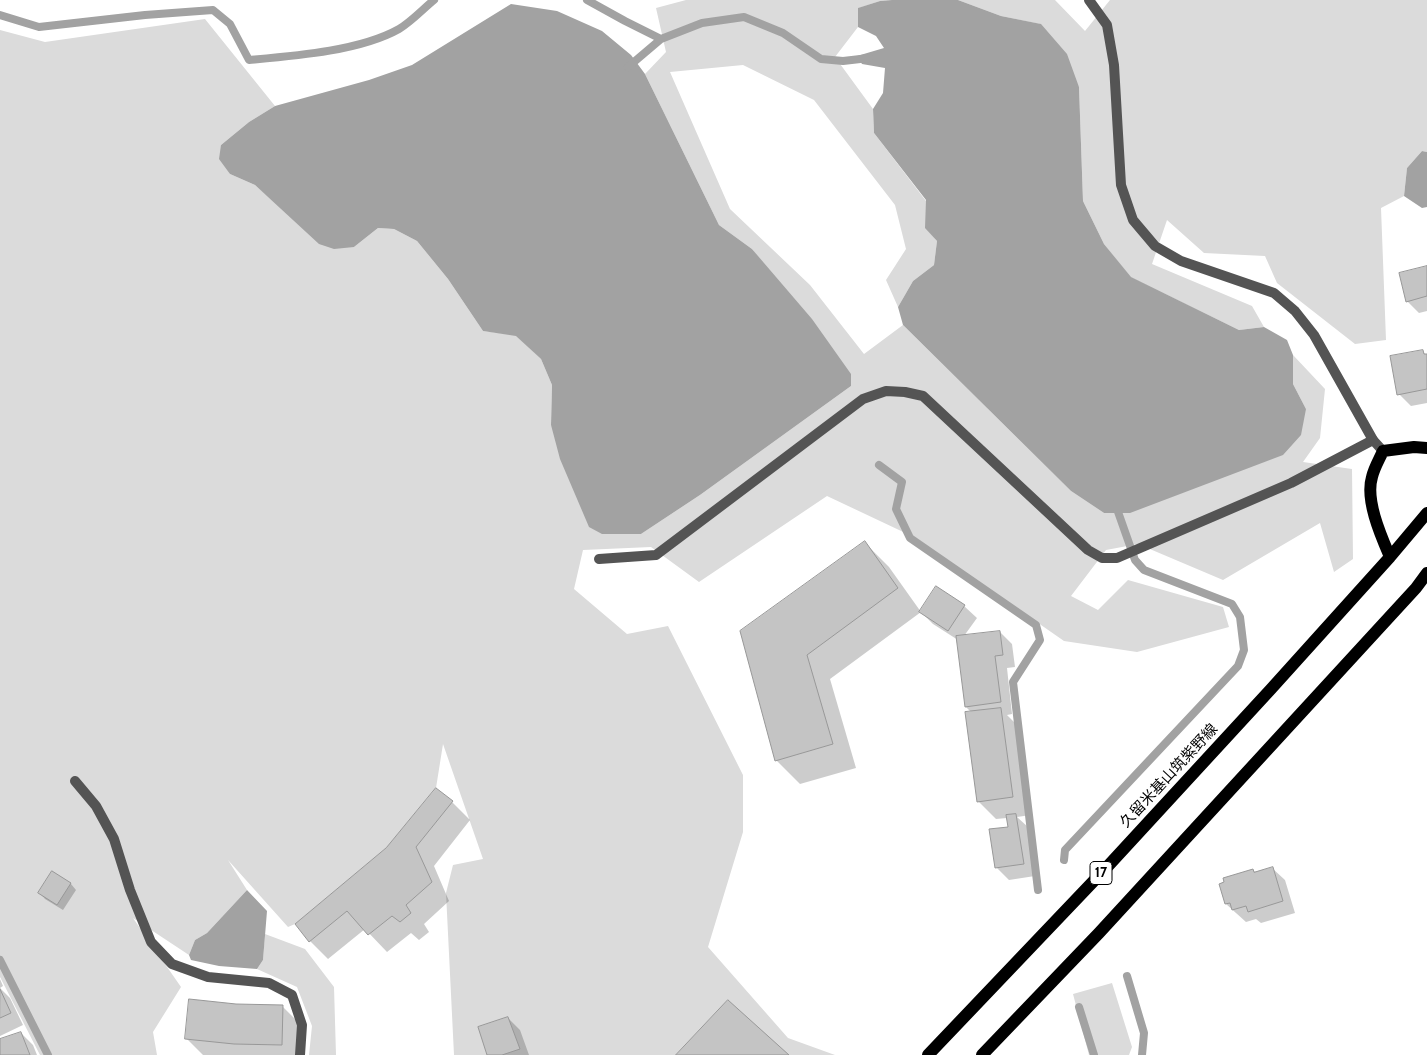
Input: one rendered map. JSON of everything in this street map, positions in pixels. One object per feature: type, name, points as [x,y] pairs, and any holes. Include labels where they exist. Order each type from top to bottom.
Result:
[{"type":"main road","points":[[1390,557],[1378,528],[1371,504],[1371,479],[1383,451],[1414,447],[1427,448]]},
{"type":"main road","name":"久留米基山筑紫野線","points":[[928,1055],[1108,866],[1390,557],[1427,513]]},
{"type":"main road","points":[[982,1055],[1106,926],[1421,590],[1427,573]]},
{"type":"street","points":[[1089,0],[1107,25],[1114,65],[1121,185],[1133,220],[1155,246],[1181,261],[1274,293],[1295,311],[1314,335],[1373,440],[1383,451]]},
{"type":"street","points":[[599,559],[656,555],[863,399],[886,391],[905,392],[923,396],[1088,550],[1102,558],[1117,558],[1291,483],[1373,440]]},
{"type":"street","points":[[75,781],[96,806],[114,839],[130,890],[151,942],[172,964],[208,978],[269,983],[292,995],[302,1025],[300,1055]]},
{"type":"shaded area","points":[[686,0],[892,0],[880,1],[859,8],[858,27],[835,57],[873,109],[874,133],[926,201],[926,228],[937,241],[934,265],[913,281],[898,307],[886,280],[906,249],[895,205],[814,100],[743,65],[670,72],[730,209],[810,285],[864,354],[903,325],[1071,491],[1104,513],[1306,409],[1293,384],[1293,355],[1325,389],[1320,438],[1303,462],[1352,469],[1353,559],[1334,572],[1320,523],[1223,580],[1138,544],[1106,550],[1071,596],[1098,610],[1128,580],[1223,607],[1229,627],[1137,652],[1064,641],[916,538],[827,496],[699,582],[651,547],[583,550],[574,589],[627,634],[668,626],[743,775],[743,832],[708,947],[788,1038],[835,1055],[454,1055],[446,893],[453,865],[483,859],[443,744],[436,788],[386,848],[295,924],[288,927],[228,860],[247,890],[207,933],[195,940],[189,955],[133,918],[181,987],[153,1032],[157,1055],[40,1055],[0,977],[0,30],[45,42],[205,19],[275,106],[249,122],[221,145],[230,174],[255,185],[271,199],[354,247],[378,228],[394,229],[417,241],[448,279],[483,331],[516,335],[541,359],[552,385],[551,425],[641,534],[700,495],[851,386],[752,249],[719,225],[645,74],[666,52],[656,8]]},
{"type":"shaded area","points":[[958,0],[1055,0],[1085,31],[1110,0],[1427,0],[1427,152],[1422,151],[1407,168],[1404,196],[1381,208],[1386,340],[1355,344],[1277,283],[1265,256],[1204,253],[1167,220],[1152,264],[1252,306],[1264,327],[1239,330],[1130,277],[1104,244],[1083,201],[1079,87],[1040,24],[1001,16]]},
{"type":"shaded area","points":[[958,0],[1001,16],[1041,24],[1067,54],[1079,87],[1083,201],[1104,244],[1131,277],[1239,330],[1264,327],[1287,340],[1293,355],[1293,384],[1306,409],[1301,435],[1283,455],[1130,513],[1104,513],[1071,491],[903,325],[898,307],[913,281],[934,265],[937,241],[925,228],[926,200],[874,133],[873,109],[883,93],[885,68],[862,64],[857,56],[884,48],[876,36],[858,27],[858,8],[880,1]]},
{"type":"shaded area","points":[[511,4],[557,11],[602,31],[631,55],[645,74],[719,225],[752,249],[812,319],[851,374],[851,386],[700,495],[641,534],[602,534],[589,527],[560,459],[551,425],[552,385],[541,359],[516,336],[483,331],[448,279],[417,241],[394,229],[378,228],[354,247],[334,249],[319,244],[255,185],[230,174],[219,159],[221,145],[249,122],[275,106],[369,80],[412,65]]},
{"type":"shaded area","points":[[1422,151],[1427,152],[1427,207],[1422,208],[1404,196],[1407,168]]},
{"type":"shaded area","points":[[247,890],[267,911],[263,960],[257,969],[219,966],[191,960],[189,955],[195,940],[207,933]]},
{"type":"shaded area","points":[[265,934],[305,949],[334,987],[336,1055],[309,1055],[312,1026],[297,987],[257,969],[263,960]]},
{"type":"shaded area","points":[[1112,983],[1132,1047],[1129,1055],[1089,1055],[1073,994]]},
{"type":"building","points":[[1427,266],[1427,296],[1406,302],[1399,273]]},
{"type":"building","points":[[1423,350],[1424,354],[1427,354],[1427,389],[1397,395],[1390,356]]},
{"type":"building","points":[[865,541],[898,588],[807,655],[833,744],[775,761],[740,631]]},
{"type":"building","points":[[936,586],[965,605],[948,631],[919,612]]},
{"type":"building","points":[[1000,631],[1003,655],[995,656],[1001,702],[965,707],[956,636]]},
{"type":"building","points":[[1001,708],[1013,797],[977,802],[965,712]]},
{"type":"building","points":[[436,788],[453,801],[416,847],[432,882],[406,905],[411,913],[400,922],[392,916],[368,935],[347,911],[309,942],[295,924],[386,848]]},
{"type":"building","points":[[1016,814],[1024,864],[995,868],[989,829],[1008,827],[1006,815]]},
{"type":"building","points":[[1273,867],[1283,901],[1248,912],[1246,906],[1232,910],[1230,903],[1225,904],[1219,884],[1224,882],[1223,878],[1253,869],[1254,872]]},
{"type":"building","points":[[52,871],[71,883],[57,905],[38,893]]},
{"type":"building","points":[[0,989],[11,1013],[0,1018]]},
{"type":"building","points":[[189,999],[236,1004],[283,1005],[282,1045],[234,1044],[185,1039]]},
{"type":"building","points":[[728,1000],[789,1055],[676,1055]]},
{"type":"building","points":[[508,1017],[520,1049],[502,1055],[487,1055],[478,1027]]},
{"type":"building","points":[[21,1032],[30,1055],[0,1055],[0,1039]]},
{"type":"waterway","points":[[0,15],[39,27],[145,15],[213,10],[230,24],[249,60],[286,57],[365,43],[399,29],[434,0]]},
{"type":"waterway","points":[[587,0],[661,39],[702,23],[744,17],[783,33],[821,59],[843,61],[869,58]]},
{"type":"waterway","points":[[628,67],[661,39]]},
{"type":"waterway","points":[[879,465],[902,482],[896,509],[910,538],[1036,625],[1040,640],[1013,682],[1038,890]]},
{"type":"waterway","points":[[1064,860],[1065,850],[1238,666],[1244,650],[1240,617],[1232,604],[1144,570],[1135,560],[1117,509],[1117,503]]},
{"type":"waterway","points":[[0,960],[48,1055]]},
{"type":"waterway","points":[[1127,976],[1144,1033],[1142,1055]]},
{"type":"waterway","points":[[1079,1007],[1094,1055]]}]
